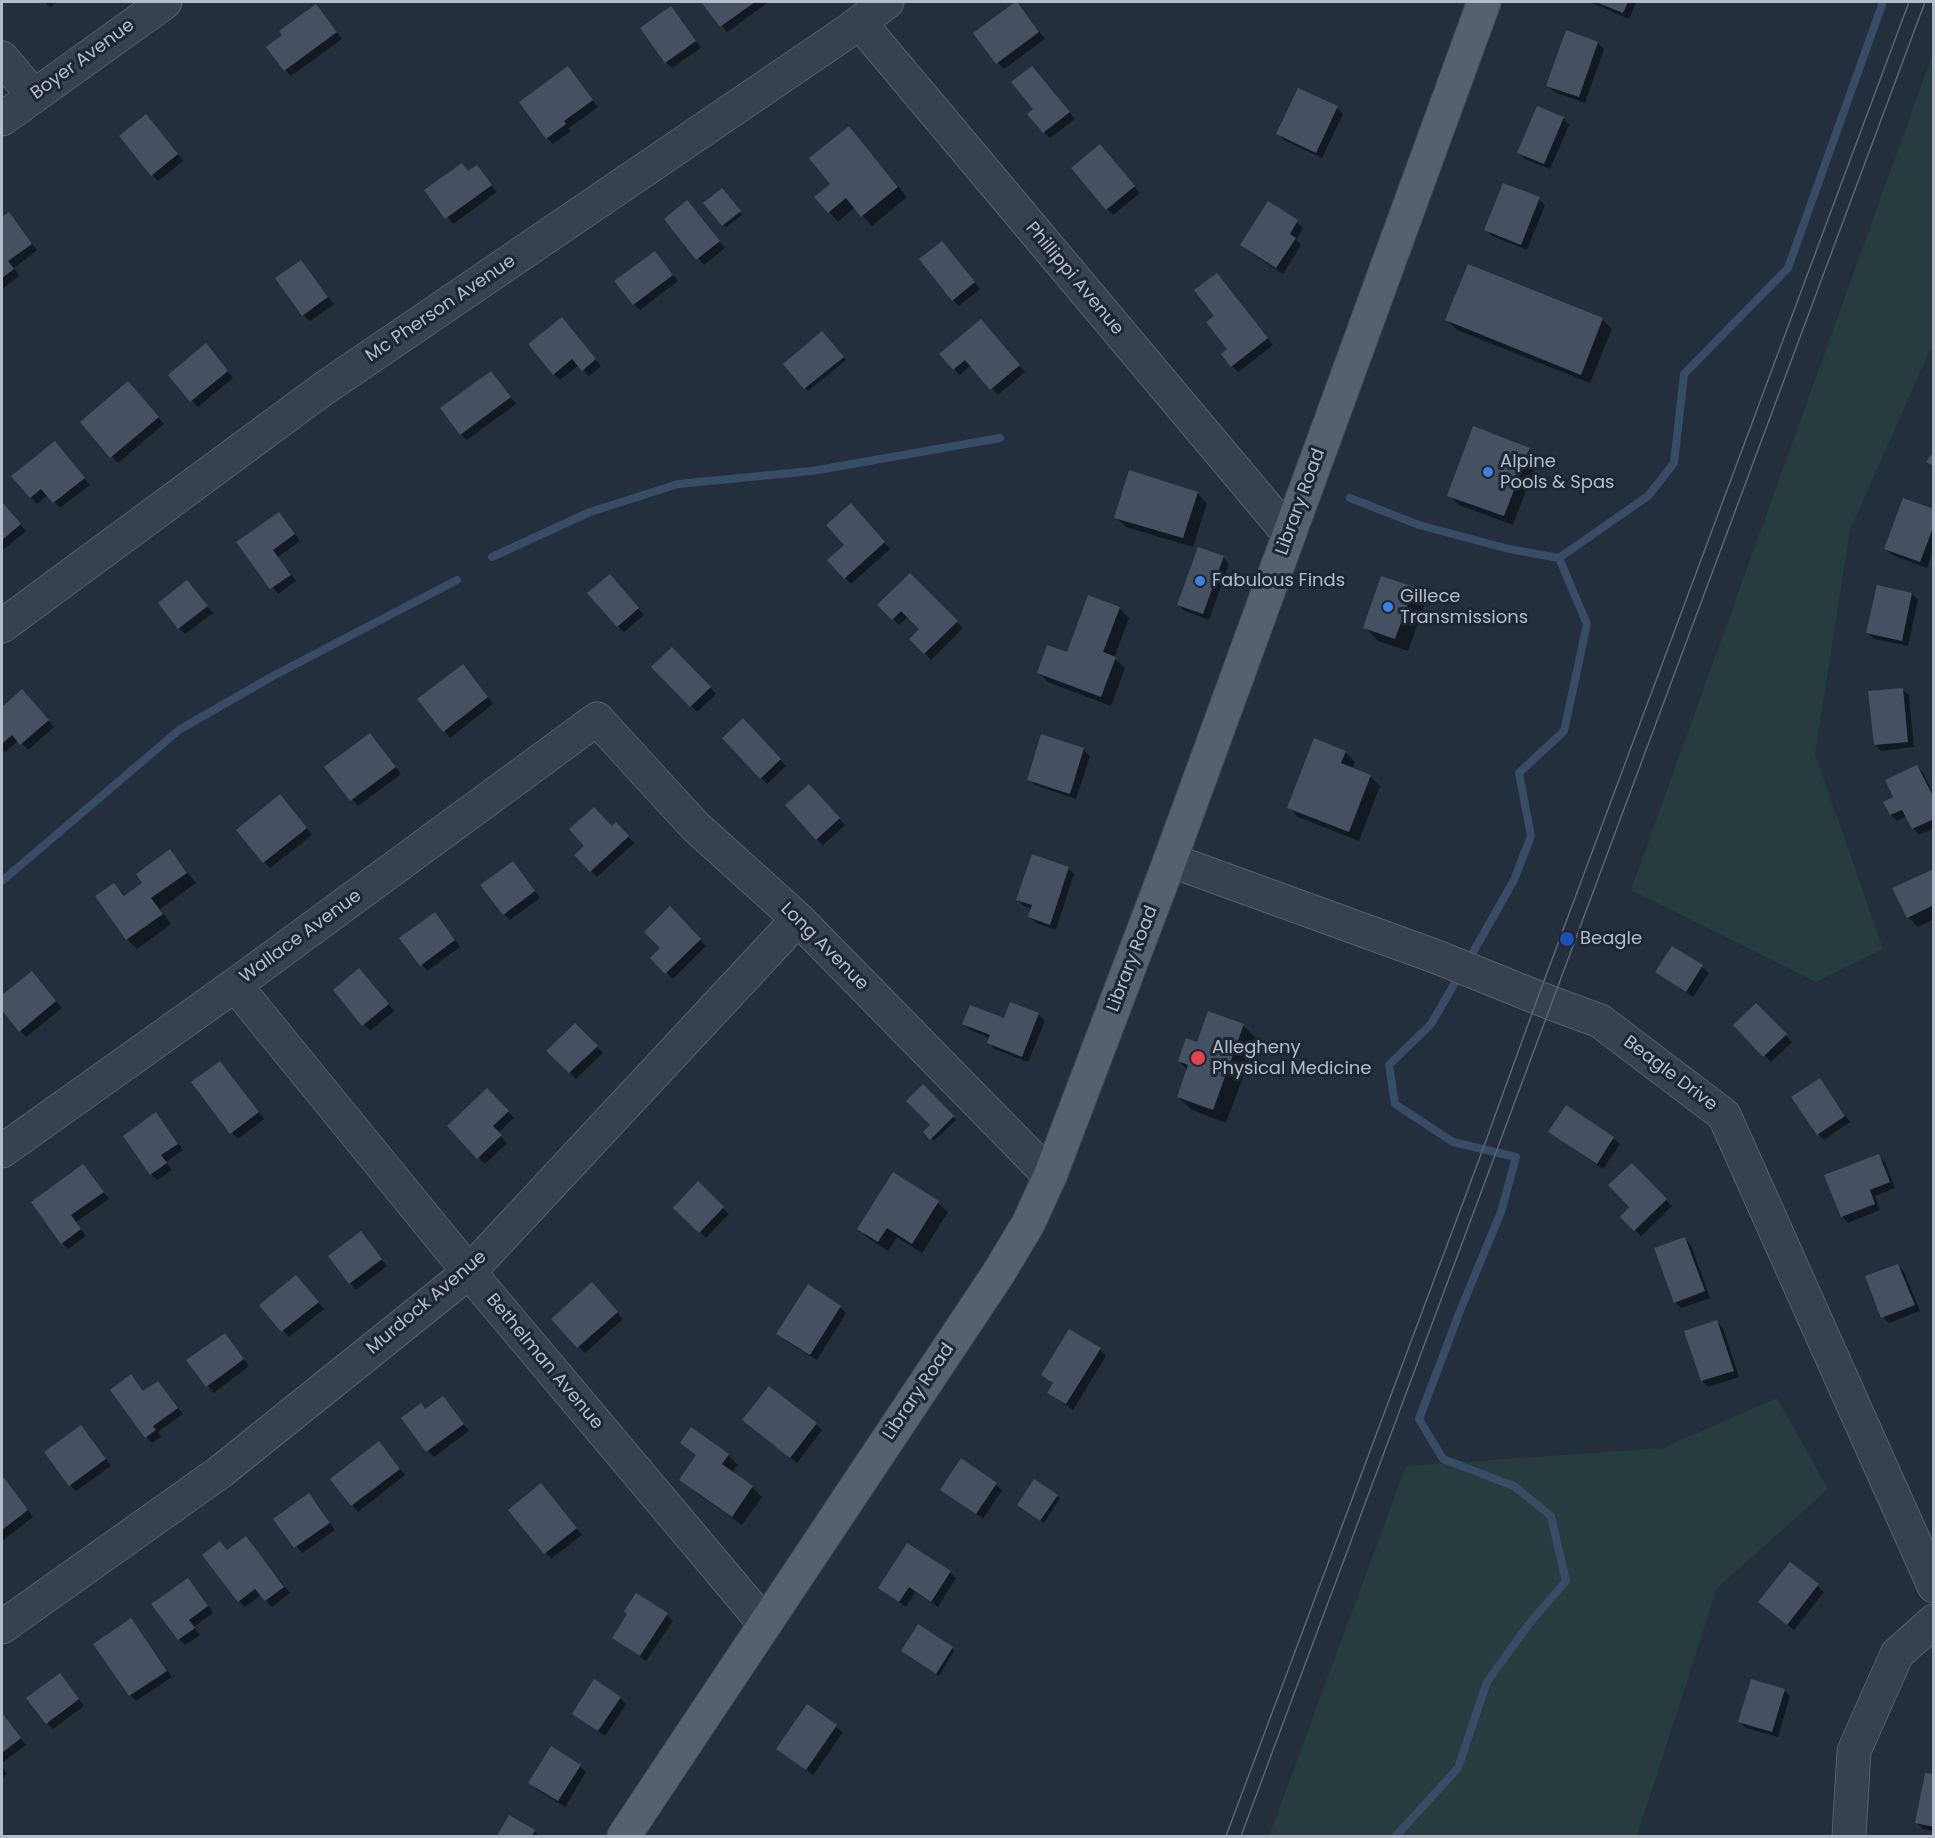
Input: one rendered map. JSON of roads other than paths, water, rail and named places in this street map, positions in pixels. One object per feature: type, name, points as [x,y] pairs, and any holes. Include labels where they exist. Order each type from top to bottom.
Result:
[{"type":"main road","name":"Library Road","points":[[624,1836],[998,1274],[1028,1224],[1050,1176],[1170,860],[1484,2]]},
{"type":"street","name":"Boyer Avenue","points":[[2,119],[165,2]]},
{"type":"street","name":"Mc Pherson Avenue","points":[[2,626],[328,386],[886,2]]},
{"type":"street","name":"Phillippi Avenue","points":[[860,22],[1289,534]]},
{"type":"street","points":[[2,58],[34,96]]},
{"type":"street","name":"Long Avenue","points":[[597,719],[695,826],[798,919],[1050,1176]]},
{"type":"street","name":"Wallace Avenue","points":[[2,1151],[235,985],[597,719]]},
{"type":"street","name":"Beagle Drive","points":[[1170,860],[1437,957],[1600,1021],[1724,1114],[1934,1586]]},
{"type":"street","name":"Murdock Avenue","points":[[2,1627],[220,1472],[469,1272],[798,919]]},
{"type":"street","name":"Bethelman Avenue","points":[[235,985],[469,1272],[765,1624]]},
{"type":"street","points":[[1849,1836],[1854,1751],[1897,1654],[1934,1621]]},
{"type":"waterway","points":[[1467,963],[1514,880],[1531,836],[1519,773],[1564,731],[1587,624],[1559,558],[1648,496],[1674,463],[1684,374],[1788,268],[1883,2]]},
{"type":"waterway","points":[[492,557],[590,512],[678,484],[812,471],[1000,438]]},
{"type":"waterway","points":[[1350,498],[1419,525],[1509,549],[1559,558]]},
{"type":"waterway","points":[[2,881],[179,730],[273,676],[457,580]]},
{"type":"waterway","points":[[1396,1836],[1458,1768],[1487,1682],[1529,1624],[1566,1581],[1551,1516],[1514,1486],[1443,1459],[1419,1419],[1501,1212],[1516,1157],[1453,1142],[1395,1104],[1389,1065],[1431,1024],[1460,974]]},
{"type":"tram line","points":[[1226,1836],[1909,2]]},
{"type":"tram line","points":[[1241,1836],[1925,2]]},
{"type":"place","name":"Alpine Pools & Spas","points":[[1488,472]]},
{"type":"place","name":"Fabulous Finds","points":[[1200,581]]},
{"type":"place","name":"Gillece Transmissions","points":[[1388,607]]},
{"type":"place","name":"Beagle","points":[[1567,939]]},
{"type":"place","name":"Allegheny Physical Medicine","points":[[1198,1058]]}]
